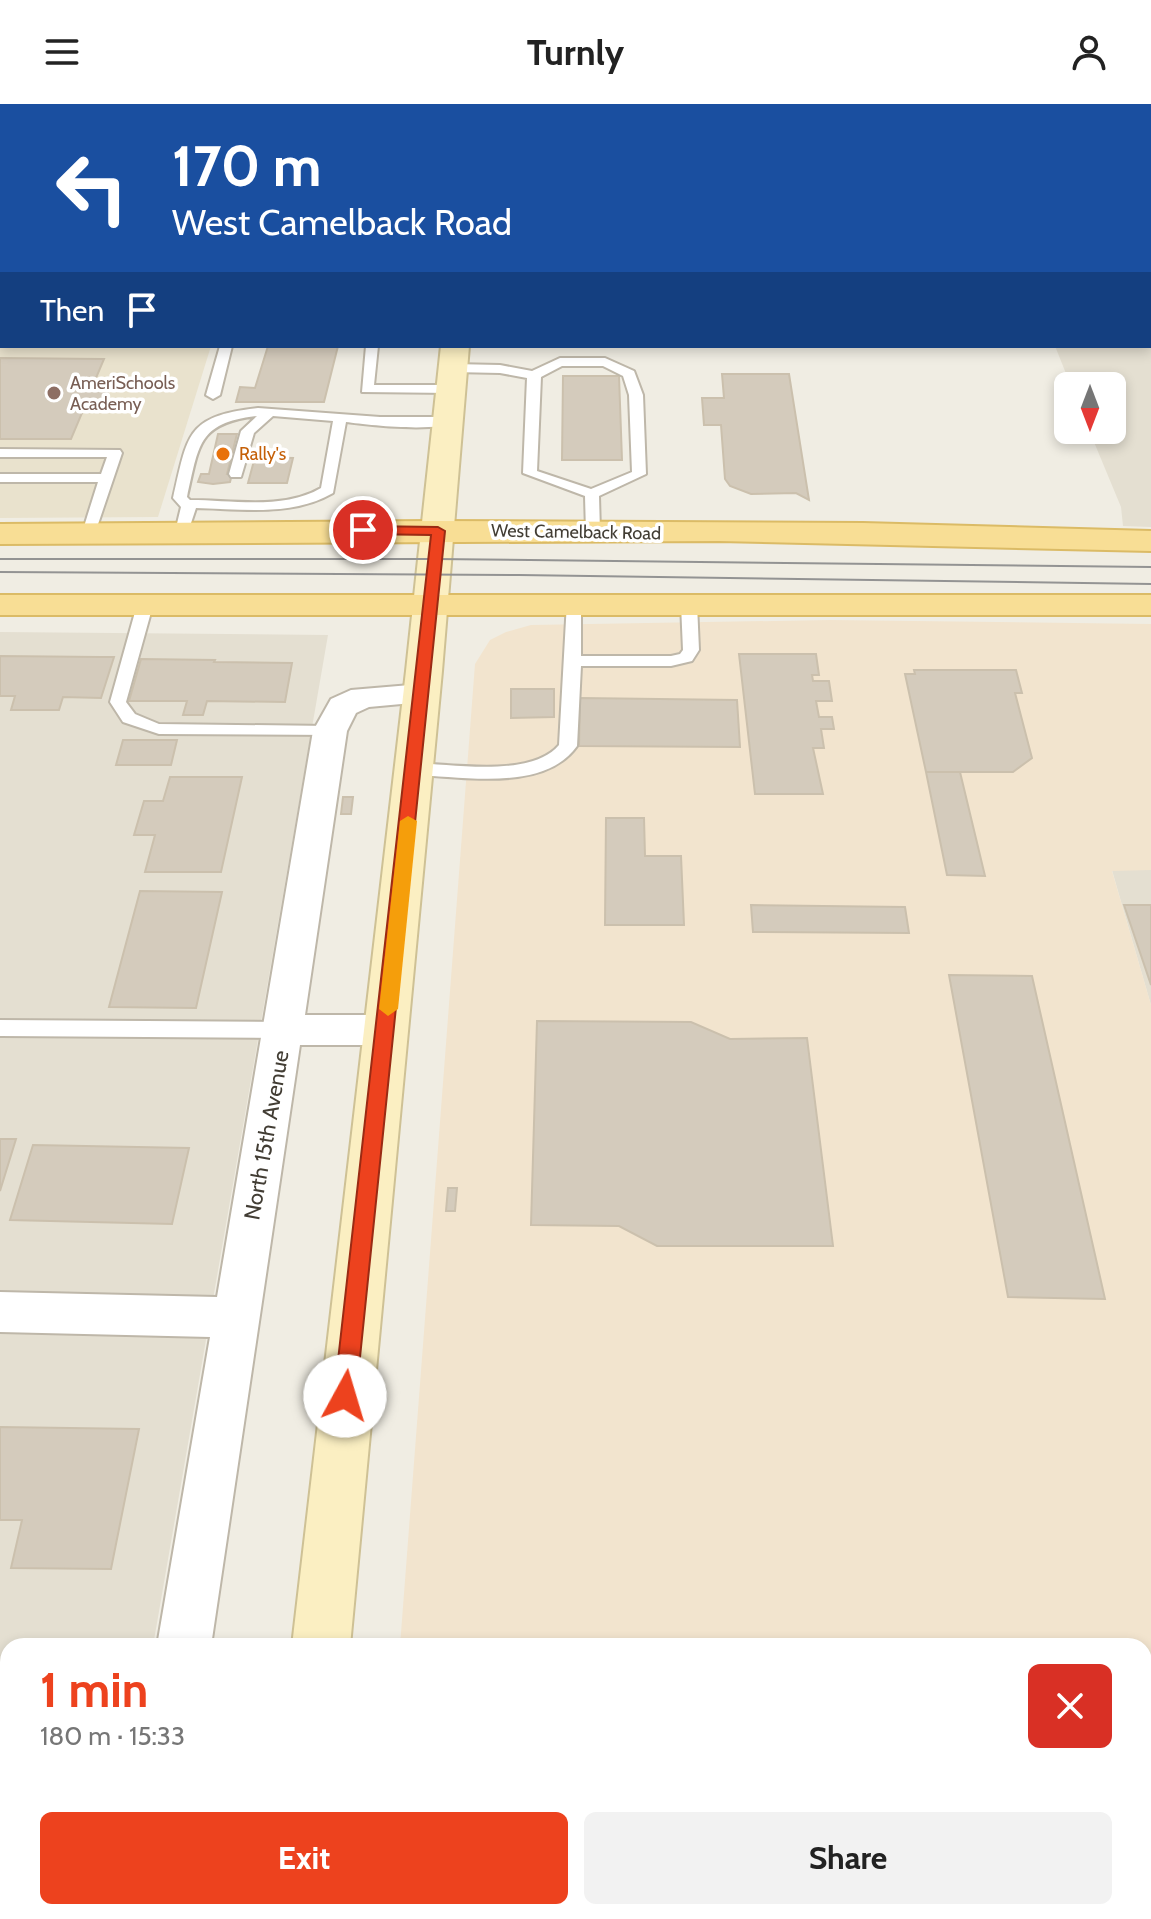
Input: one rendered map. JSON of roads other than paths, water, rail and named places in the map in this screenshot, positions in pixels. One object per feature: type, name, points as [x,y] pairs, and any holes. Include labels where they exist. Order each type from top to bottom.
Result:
[{"type":"main road","name":"West Camelback Road","points":[[0,534],[89,533],[184,518],[300,516],[438,531],[1011,536],[1151,541]]},
{"type":"main road","points":[[0,605],[1151,605]]},
{"type":"street","points":[[322,1638],[353,1317],[422,694],[453,368]]},
{"type":"street","name":"North 15th Avenue","points":[[185,1638],[330,731],[343,706],[363,697],[422,694]]},
{"type":"street","points":[[284,1030],[386,1030]]},
{"type":"street","points":[[0,1312],[236,1317]]},
{"type":"lane","points":[[213,395],[225,348]]},
{"type":"lane","points":[[372,348],[367,389],[453,368],[500,369],[534,375],[560,362],[605,362],[629,374],[636,395],[639,474],[592,494],[530,473],[534,375]]},
{"type":"lane","points":[[340,418],[328,490],[300,516],[228,503],[184,518],[180,498],[198,435],[209,423],[225,417],[269,413],[340,418],[378,421],[448,421]]},
{"type":"lane","points":[[228,503],[248,431],[269,413]]},
{"type":"lane","points":[[0,453],[115,453],[89,533]]},
{"type":"lane","points":[[0,478],[107,478]]},
{"type":"lane","points":[[592,494],[593,532]]},
{"type":"lane","points":[[573,661],[671,661],[686,658],[691,650],[689,604]]},
{"type":"lane","points":[[145,605],[118,702],[129,718],[159,729],[330,731]]},
{"type":"lane","points":[[413,769],[528,770],[548,765],[560,756],[568,746],[573,605]]},
{"type":"lane","points":[[0,1028],[284,1030]]},
{"type":"tram line","points":[[0,559],[435,559],[1151,567]]},
{"type":"tram line","points":[[0,572],[519,575],[1151,584]]},
{"type":"place","name":"AmeriSchools Academy","points":[[54,393]]},
{"type":"place","name":"Rally's","points":[[223,454]]}]
